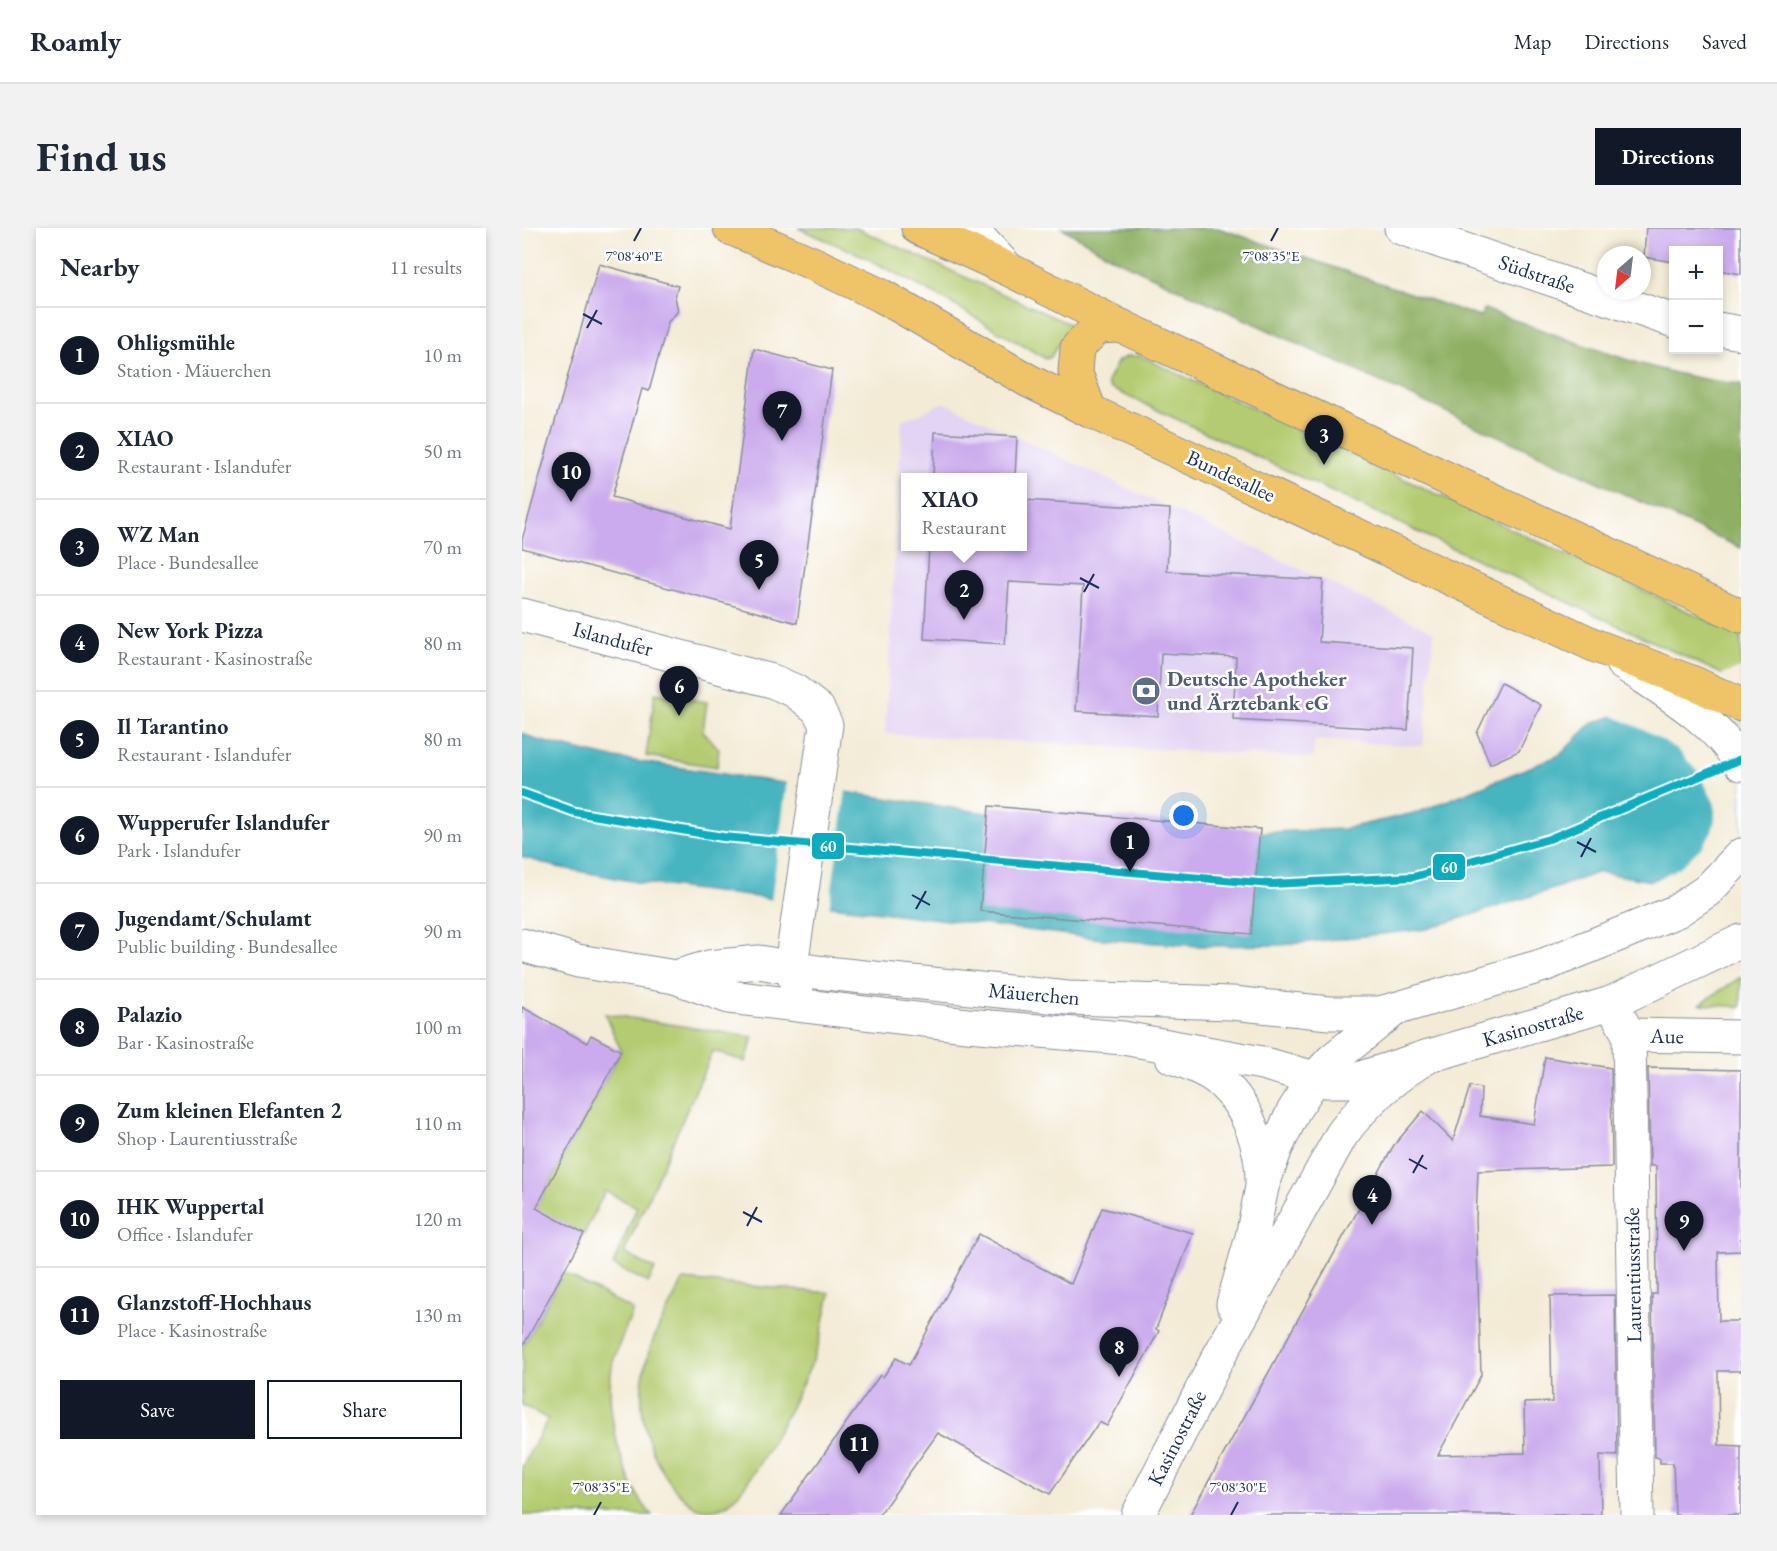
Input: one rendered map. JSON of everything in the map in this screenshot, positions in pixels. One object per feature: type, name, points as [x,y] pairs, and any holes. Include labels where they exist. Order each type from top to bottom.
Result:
[{"type":"main road","name":"Bundesallee","points":[[730,228],[882,296],[1029,381],[1090,411],[1596,646],[1680,688],[1741,705]]},
{"type":"main road","points":[[918,228],[1008,269],[1121,326],[1741,615]]},
{"type":"main road","points":[[1090,411],[1075,371],[1077,348],[1098,327],[1121,326]]},
{"type":"street","points":[[970,228],[1008,269]]},
{"type":"street","name":"Südstraße","points":[[1401,228],[1669,319]]},
{"type":"street","points":[[1723,330],[1741,333]]},
{"type":"street","name":"Islandufer","points":[[522,615],[772,681],[795,691],[818,709],[826,725],[791,966]]},
{"type":"street","points":[[1680,688],[1720,734],[1741,764]]},
{"type":"street","points":[[1277,1006],[1310,1022],[1347,1066],[1395,1009],[1544,965],[1661,919],[1708,890],[1741,855]]},
{"type":"street","name":"Kasinostraße","points":[[1138,1515],[1217,1360],[1342,1134],[1382,1088],[1412,1065],[1429,1056],[1611,1003],[1741,940]]},
{"type":"street","name":"Mäuerchen","points":[[522,945],[578,961],[675,977],[729,997],[967,1025],[1123,1038],[1243,1059],[1332,1081],[1347,1066],[1429,1056]]},
{"type":"street","name":"Mäuerchen","points":[[675,977],[709,967],[759,962],[816,972],[1068,998],[1277,1006],[1329,1013],[1378,1013],[1395,1009]]},
{"type":"street","points":[[791,966],[804,1006]]},
{"type":"street","name":"Aue","points":[[1611,1003],[1629,1035],[1741,1037]]},
{"type":"street","name":"Laurentiusstraße","points":[[1629,1035],[1637,1515]]},
{"type":"street","name":"Mäuerchen","points":[[1123,1038],[1185,1062],[1221,1082],[1245,1113],[1260,1159],[1262,1187]]},
{"type":"street","name":"Kasinostraße","points":[[1342,1134],[1350,1104],[1347,1066]]},
{"type":"street","name":"Kasinostraße","points":[[1217,1360],[1252,1237],[1262,1187],[1276,1148],[1294,1110],[1315,1078]]},
{"type":"shaded area","points":[[943,402],[1434,632],[1423,746],[1315,740],[1313,758],[885,734],[902,419],[918,415]]},
{"type":"green space","points":[[798,228],[856,228],[1074,326],[1075,331],[1060,341],[1051,357],[1046,359],[942,298],[861,255]]},
{"type":"green space","points":[[1062,228],[1218,228],[1480,317],[1484,309],[1643,364],[1708,380],[1741,384],[1741,548],[1113,258]]},
{"type":"green space","points":[[1128,356],[1140,356],[1741,636],[1741,683],[1110,388],[1107,382],[1118,361]]},
{"type":"green space","points":[[655,693],[707,702],[703,731],[719,749],[717,767],[646,756]]},
{"type":"green space","points":[[1741,977],[1741,1007],[1700,1004]]},
{"type":"green space","points":[[605,1014],[753,1037],[746,1062],[713,1051],[624,1253],[655,1269],[648,1283],[613,1265],[637,1207],[605,1191],[584,1234],[532,1215],[621,1051]]},
{"type":"green space","points":[[563,1273],[633,1310],[613,1362],[611,1400],[617,1442],[623,1463],[631,1483],[652,1515],[522,1515],[522,1467],[548,1419],[522,1405],[522,1348]]},
{"type":"green space","points":[[683,1280],[830,1293],[813,1361],[777,1434],[747,1482],[734,1498],[724,1506],[709,1510],[693,1505],[666,1477],[650,1446],[643,1411],[643,1376],[650,1349],[658,1328]]},
{"type":"water","points":[[1741,671],[1741,847],[1651,881],[1599,872],[1427,929],[1281,945],[1199,946],[1102,939],[642,883],[557,867],[522,857],[522,733],[537,740],[608,757],[1000,815],[1245,833],[1343,829],[1419,812],[1560,755],[1591,724]]},
{"type":"pier","points":[[1741,668],[1741,851],[1649,884],[1680,867],[1702,847],[1712,832],[1715,804],[1699,773],[1677,749],[1609,714]]},
{"type":"pier","points":[[787,781],[846,790],[829,909],[771,902]]},
{"type":"building","points":[[1646,228],[1741,228],[1741,274],[1723,271],[1723,246],[1669,246],[1669,261],[1651,258],[1651,246],[1645,246]]},
{"type":"building","points":[[599,264],[678,286],[675,297],[678,311],[668,322],[649,391],[642,389],[612,497],[730,529],[754,349],[832,370],[797,623],[522,548],[522,540]]},
{"type":"building","points":[[935,432],[1017,437],[1015,473],[933,473]]},
{"type":"building","points":[[1027,500],[1170,509],[1167,571],[1323,580],[1319,642],[1413,648],[1408,730],[1233,720],[1236,657],[1161,653],[1158,716],[1076,711],[1083,586],[1009,582],[1005,644],[924,639],[929,551],[1027,551]]},
{"type":"building","points":[[1501,683],[1541,705],[1519,751],[1490,764],[1477,733]]},
{"type":"building","points":[[989,806],[1260,829],[1251,934],[980,911]]},
{"type":"building","points":[[522,1007],[587,1043],[591,1035],[621,1051],[536,1208],[584,1234],[522,1348]]},
{"type":"building","points":[[1545,1057],[1611,1068],[1612,1167],[1478,1171],[1476,1219],[1481,1375],[1438,1455],[1525,1453],[1524,1403],[1552,1402],[1550,1296],[1615,1295],[1617,1456],[1600,1455],[1601,1515],[1190,1515],[1394,1145],[1423,1111],[1453,1141],[1470,1086],[1481,1088],[1480,1116],[1534,1124]]},
{"type":"building","points":[[1648,1068],[1741,1070],[1741,1251],[1718,1252],[1719,1321],[1741,1321],[1741,1371],[1718,1371],[1719,1445],[1741,1446],[1741,1515],[1675,1515],[1673,1463],[1660,1463],[1660,1458],[1655,1457],[1652,1294],[1657,1294],[1656,1166],[1650,1166]]},
{"type":"building","points":[[1102,1208],[1193,1233],[1156,1329],[1159,1331],[1107,1426],[1099,1422],[1050,1494],[938,1433],[879,1515],[781,1515],[880,1375],[883,1377],[896,1358],[909,1365],[979,1234],[1071,1284]]},
{"type":"transit line","name":"60","points":[[522,793],[575,812],[723,837],[1271,884],[1413,877],[1549,839],[1741,759]]},
{"type":"place","name":"Jugendamt/Schulamt","points":[[782,441]]},
{"type":"place","name":"WZ Man","points":[[1324,465]]},
{"type":"place","name":"IHK Wuppertal","points":[[571,502]]},
{"type":"place","name":"Il Tarantino","points":[[759,590]]},
{"type":"place","name":"XIAO","points":[[964,620]]},
{"type":"place","name":"Deutsche Apotheker und Ärztebank eG","points":[[1146,691]]},
{"type":"place","name":"Wupperufer Islandufer","points":[[679,716]]},
{"type":"place","name":"Ohligsmühle","points":[[1130,872]]},
{"type":"place","name":"New York Pizza","points":[[1372,1225]]},
{"type":"place","name":"Zum kleinen Elefanten 2","points":[[1684,1251]]},
{"type":"place","name":"Palazio","points":[[1119,1377]]},
{"type":"place","name":"Glanzstoff-Hochhaus","points":[[859,1474]]}]
